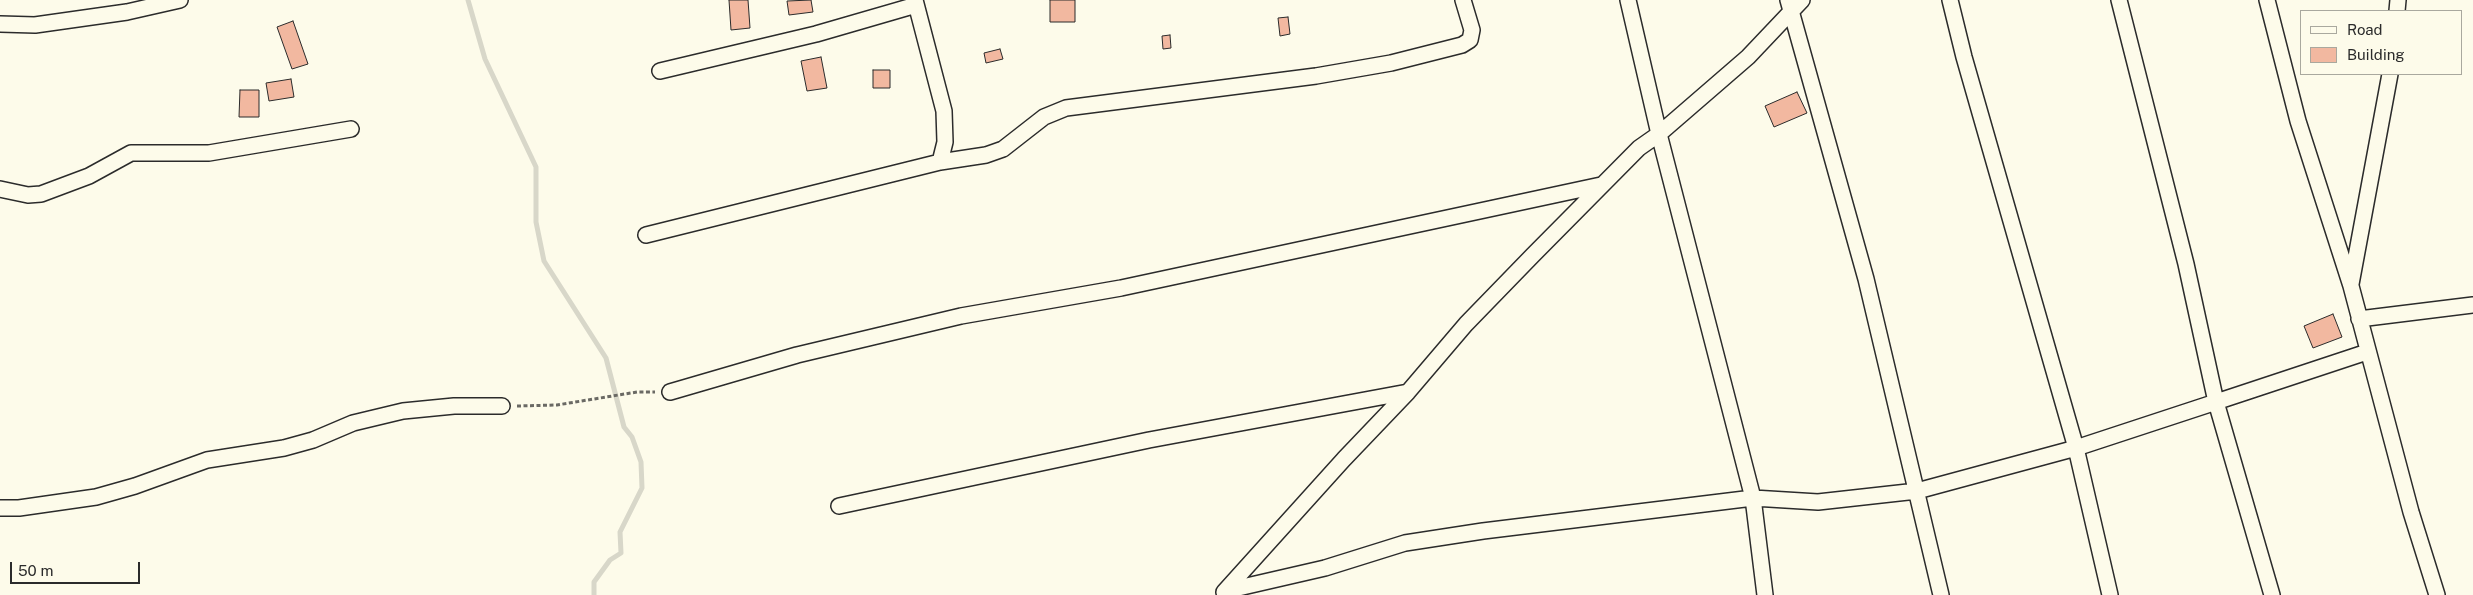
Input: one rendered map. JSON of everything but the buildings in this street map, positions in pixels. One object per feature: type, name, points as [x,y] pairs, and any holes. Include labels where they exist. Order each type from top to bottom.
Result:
[{"type":"street","points":[[0,24],[35,25],[127,12],[180,0]]},
{"type":"street","points":[[646,235],[940,162],[986,155],[1003,149],[1044,117],[1066,108],[1316,76],[1391,63],[1462,45],[1470,40],[1472,30],[1463,0]]},
{"type":"street","points":[[1628,0],[1659,134],[1753,498],[1765,595]]},
{"type":"street","points":[[1223,593],[1344,459],[1408,392],[1466,324],[1639,148],[1659,134],[1748,57],[1790,6],[1802,0]]},
{"type":"street","points":[[1950,0],[1966,66],[2076,448],[2110,595]]},
{"type":"street","points":[[2119,0],[2186,264],[2216,402],[2272,595]]},
{"type":"street","points":[[2267,0],[2298,121],[2351,286],[2367,352],[2437,595]]},
{"type":"street","points":[[660,72],[816,34],[915,3],[944,110],[945,142],[940,162]]},
{"type":"street","points":[[1790,6],[1866,279],[1941,595]]},
{"type":"street","points":[[2351,286],[2390,75]]},
{"type":"street","points":[[0,189],[28,195],[41,194],[89,176],[131,153],[209,153],[352,129]]},
{"type":"street","points":[[670,392],[797,355],[961,316],[1121,288],[1601,186]]},
{"type":"street","points":[[2359,319],[2473,305]]},
{"type":"street","points":[[1223,593],[1325,568],[1405,543],[1639,510],[1753,498],[1818,502],[1917,491],[2076,448],[2367,352]]},
{"type":"street","points":[[839,506],[1148,440],[1408,392]]},
{"type":"street","points":[[0,508],[19,508],[96,497],[135,486],[207,460],[284,448],[368,419],[403,411],[454,406],[502,406]]},
{"type":"path","points":[[502,406],[557,404],[637,392],[670,392]]},
{"type":"waterway","points":[[468,0],[485,59],[536,167],[536,222],[544,261],[606,358],[624,427],[632,437],[641,462],[642,488],[620,532],[621,553],[610,560],[594,582],[594,595]]}]
